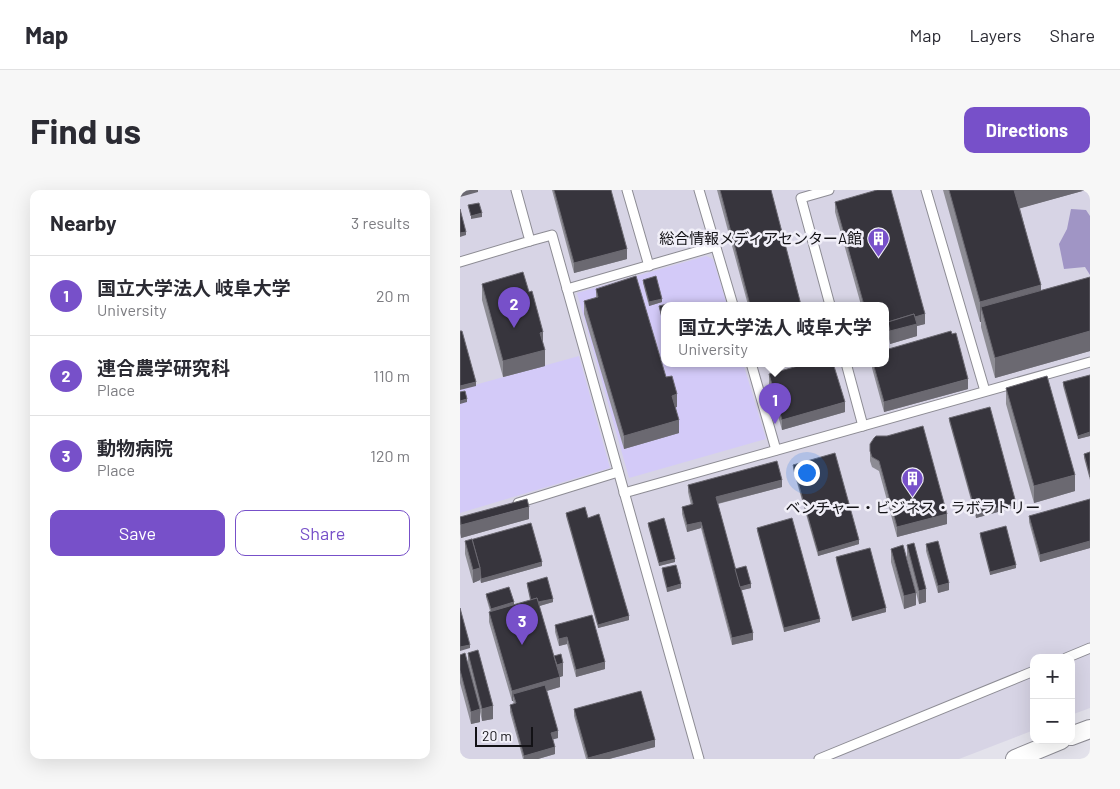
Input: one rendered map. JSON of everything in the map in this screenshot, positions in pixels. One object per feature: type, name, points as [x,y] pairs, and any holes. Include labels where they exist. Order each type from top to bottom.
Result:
[{"type":"street","points":[[1075,734],[1090,728]]},
{"type":"street","points":[[1015,759],[1051,744]]},
{"type":"lane","points":[[516,190],[530,241]]},
{"type":"lane","points":[[627,190],[649,266]]},
{"type":"lane","points":[[699,190],[733,302]]},
{"type":"lane","points":[[829,190],[801,198],[829,302]]},
{"type":"lane","points":[[926,190],[985,391]]},
{"type":"lane","points":[[460,262],[552,235],[699,759]]},
{"type":"lane","points":[[567,290],[716,246]]},
{"type":"lane","points":[[624,493],[1090,362]]},
{"type":"lane","points":[[751,367],[776,450]]},
{"type":"lane","points":[[847,367],[863,426]]},
{"type":"lane","points":[[508,506],[618,472]]},
{"type":"lane","points":[[1075,654],[1090,648]]},
{"type":"lane","points":[[819,759],[1030,673]]},
{"type":"shaded area","points":[[460,190],[1090,190],[1090,708],[1075,714],[1075,654],[1030,654],[1030,732],[959,759],[460,759]]},
{"type":"shaded area","points":[[1071,209],[1086,210],[1090,216],[1090,275],[1085,267],[1064,269],[1059,244],[1067,229]]},
{"type":"shaded area","points":[[706,256],[713,259],[726,302],[661,302],[661,367],[744,367],[766,439],[629,478],[577,293]]},
{"type":"shaded area","points":[[579,356],[610,468],[460,513],[460,389]]},
{"type":"building","points":[[554,190],[611,190],[627,249],[574,263]]},
{"type":"building","points":[[720,190],[771,190],[800,302],[749,302]]},
{"type":"building","name":"総合情報メディアセンターA館","points":[[877,190],[891,190],[925,314],[915,317],[914,314],[889,322],[889,302],[863,302],[835,202]]},
{"type":"building","points":[[949,190],[1014,190],[1041,285],[980,302]]},
{"type":"building","points":[[479,203],[482,213],[471,216],[468,205]]},
{"type":"building","points":[[460,209],[466,232],[460,233]]},
{"type":"building","points":[[523,272],[529,292],[532,291],[543,332],[540,333],[545,350],[503,361],[482,284]]},
{"type":"building","points":[[636,276],[661,360],[661,367],[663,367],[666,377],[672,376],[677,394],[672,396],[679,420],[624,436],[584,301],[598,297],[596,289]]},
{"type":"building","points":[[656,276],[662,299],[649,302],[643,280]]},
{"type":"building","points":[[1090,277],[1090,331],[995,358],[981,307]]},
{"type":"building","points":[[914,314],[917,324],[890,331],[889,322]]},
{"type":"building","points":[[460,331],[462,331],[476,382],[460,386]]},
{"type":"building","points":[[951,331],[952,334],[956,333],[968,379],[884,402],[874,367],[889,367],[889,349]]},
{"type":"building","points":[[794,367],[834,367],[845,402],[782,420],[769,374]]},
{"type":"building","points":[[1090,375],[1090,432],[1078,436],[1063,382]]},
{"type":"building","points":[[1047,376],[1075,475],[1034,486],[1006,388]]},
{"type":"building","points":[[465,391],[467,399],[460,401],[460,392]]},
{"type":"building","points":[[990,407],[1016,503],[976,514],[949,418]]},
{"type":"building","name":"ベンチャー・ビジネス・ラボラトリー","points":[[923,426],[947,514],[897,527],[879,461],[872,457],[870,444],[876,436],[887,436]]},
{"type":"building","points":[[1090,452],[1090,477],[1084,454]]},
{"type":"building","points":[[835,453],[859,540],[818,552],[793,465]]},
{"type":"building","points":[[777,461],[782,480],[716,497],[753,633],[732,638],[701,522],[687,525],[682,507],[693,504],[688,485]]},
{"type":"building","points":[[527,499],[529,507],[461,525],[460,517]]},
{"type":"building","points":[[1090,499],[1090,541],[1040,555],[1029,516]]},
{"type":"building","points":[[585,507],[588,518],[599,514],[629,616],[598,625],[566,513]]},
{"type":"building","points":[[664,518],[675,559],[659,563],[648,523]]},
{"type":"building","points":[[792,518],[820,619],[784,628],[757,528]]},
{"type":"building","points":[[531,523],[542,562],[481,579],[472,539]]},
{"type":"building","points":[[1006,526],[1016,565],[990,572],[980,533]]},
{"type":"building","points":[[472,539],[480,568],[473,570],[465,541]]},
{"type":"building","points":[[938,541],[949,583],[938,586],[926,544]]},
{"type":"building","points":[[914,543],[926,589],[919,591],[907,545]]},
{"type":"building","points":[[903,545],[916,593],[904,596],[891,549]]},
{"type":"building","points":[[870,548],[886,608],[852,618],[836,557]]},
{"type":"building","points":[[676,565],[681,584],[667,588],[662,568]]},
{"type":"building","points":[[746,566],[751,584],[740,587],[735,569]]},
{"type":"building","points":[[547,577],[553,599],[538,602],[537,598],[531,600],[527,583]]},
{"type":"building","points":[[509,587],[514,602],[491,609],[486,594]]},
{"type":"building","points":[[537,598],[560,677],[512,691],[489,612]]},
{"type":"building","points":[[460,608],[470,645],[460,647]]},
{"type":"building","points":[[592,615],[605,662],[576,670],[567,637],[559,639],[555,625]]},
{"type":"building","points":[[478,650],[493,706],[482,709],[468,653]]},
{"type":"building","points":[[465,653],[480,709],[471,712],[460,670],[460,655]]},
{"type":"building","points":[[561,654],[563,663],[557,665],[554,656]]},
{"type":"building","points":[[545,685],[558,731],[551,733],[555,747],[524,756],[510,705],[516,703],[513,694]]},
{"type":"building","points":[[641,691],[655,740],[588,758],[574,709]]},
{"type":"place","name":"総合情報メディアセンターA館","points":[[878,258]]},
{"type":"place","name":"連合農学研究科","points":[[514,328]]},
{"type":"place","name":"国立大学法人 岐阜大学","points":[[775,424]]},
{"type":"place","name":"ベンチャー・ビジネス・ラボラトリー","points":[[913,498]]},
{"type":"place","name":"動物病院","points":[[522,645]]}]
